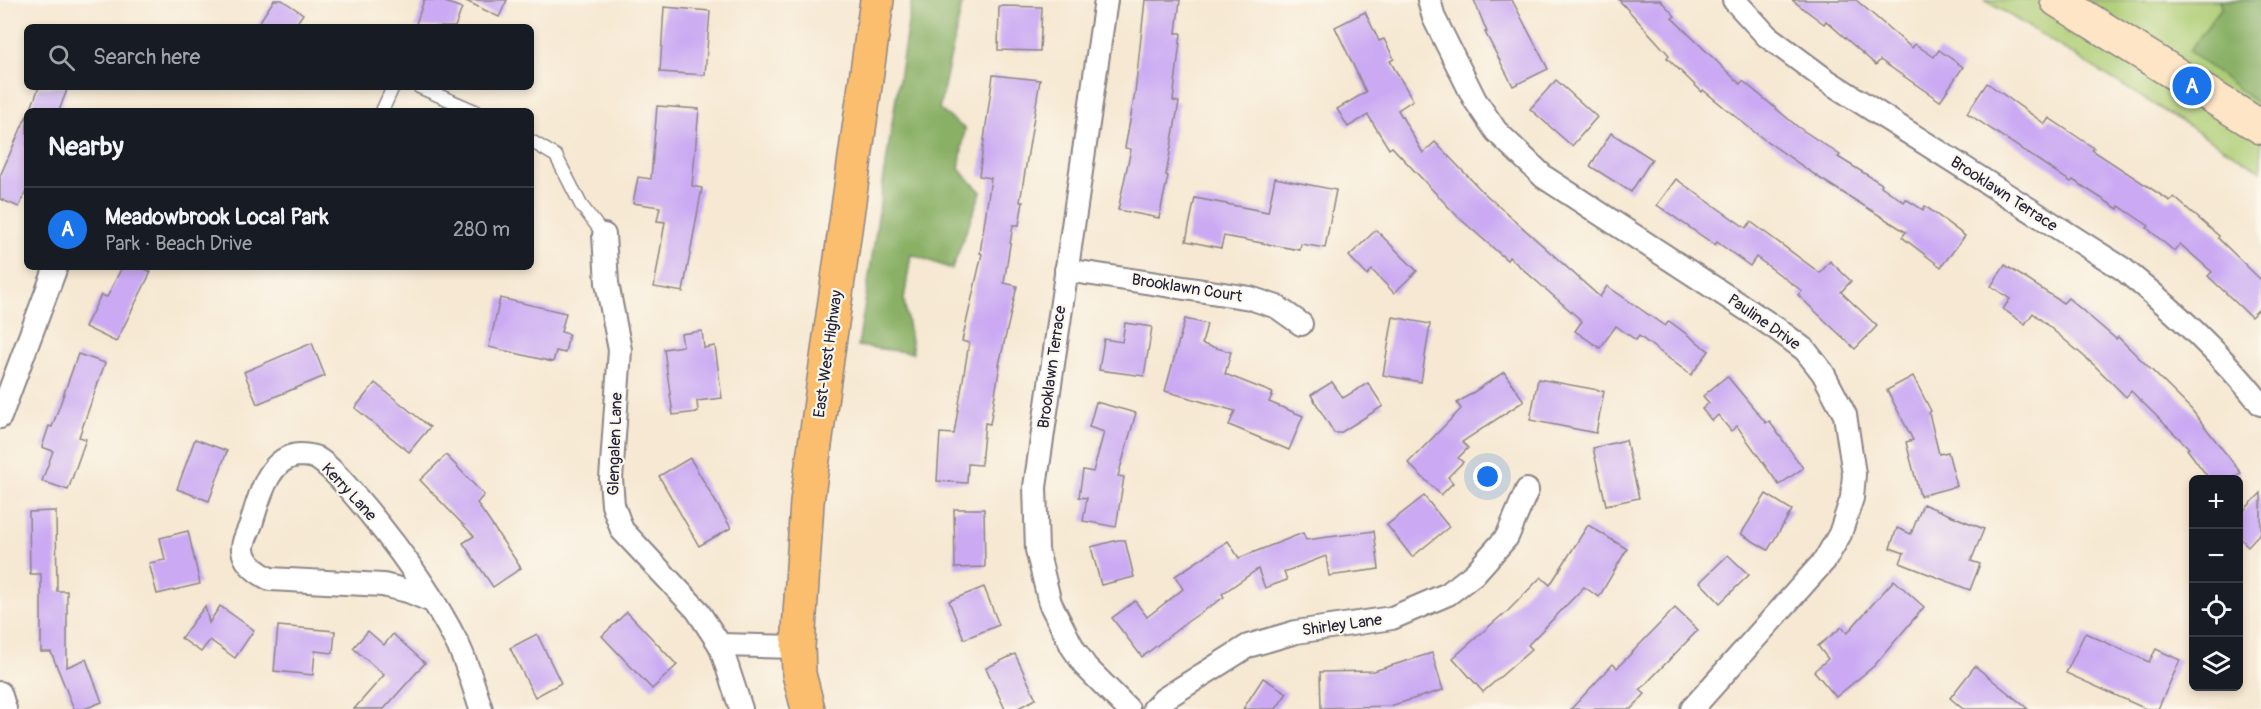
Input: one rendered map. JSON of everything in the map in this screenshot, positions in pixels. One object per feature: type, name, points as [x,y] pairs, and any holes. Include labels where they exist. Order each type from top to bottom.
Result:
[{"type":"main road","name":"East-West Highway","points":[[808,709],[799,674],[798,647],[807,502],[877,0]]},
{"type":"street","name":"Brooklawn Terrace","points":[[1106,0],[1035,488],[1037,550],[1050,603],[1073,648],[1086,667],[1128,709]]},
{"type":"street","name":"Pauline Drive","points":[[1429,0],[1434,18],[1475,100],[1496,131],[1544,177],[1778,329],[1805,350],[1823,373],[1845,415],[1854,474],[1852,498],[1840,534],[1825,560],[1692,709]]},
{"type":"street","name":"Brooklawn Terrace","points":[[1734,0],[1767,36],[1826,80],[2123,269],[2169,306],[2239,376],[2261,404]]},
{"type":"street","points":[[2057,0],[2261,127]]},
{"type":"street","name":"Glengalen Lane","points":[[604,235],[607,283],[620,350],[611,479],[613,505],[622,530],[697,610],[720,645]]},
{"type":"street","points":[[0,417],[55,270]]},
{"type":"street","name":"Brooklawn Court","points":[[1066,270],[1251,297],[1277,307],[1301,324]]},
{"type":"street","name":"Kerry Lane","points":[[432,601],[408,591],[383,585],[270,579],[258,572],[246,560],[243,548],[265,483],[285,457],[302,455],[316,458],[333,471],[371,514],[432,601],[458,645],[482,709]]},
{"type":"street","name":"Shirley Lane","points":[[1154,709],[1164,699],[1248,646],[1296,632],[1392,618],[1448,594],[1474,574],[1507,537],[1527,490]]},
{"type":"street","points":[[741,709],[720,645],[798,647]]},
{"type":"street","points":[[0,693],[5,709]]},
{"type":"lane","points":[[383,108],[392,90]]},
{"type":"lane","points":[[424,90],[463,108]]},
{"type":"lane","points":[[534,143],[556,156],[581,204],[604,235]]},
{"type":"green space","points":[[912,0],[963,0],[939,109],[965,129],[959,169],[981,192],[952,269],[911,254],[904,300],[913,353],[858,346]]},
{"type":"green space","points":[[1985,0],[2261,0],[2261,171]]},
{"type":"green space","points":[[2220,0],[2261,0],[2261,106],[2189,51],[2222,7]]},
{"type":"building","points":[[274,0],[282,0],[303,14],[296,24],[258,24]]},
{"type":"building","points":[[424,0],[439,0],[462,8],[456,24],[416,24]]},
{"type":"building","points":[[464,0],[507,0],[499,17]]},
{"type":"building","points":[[1145,0],[1180,0],[1176,33],[1181,33],[1173,101],[1179,102],[1159,218],[1118,210],[1131,149],[1125,148],[1135,93]]},
{"type":"building","points":[[1474,0],[1512,0],[1548,69],[1513,86],[1485,32],[1487,32]]},
{"type":"building","points":[[1619,0],[1660,0],[1675,16],[1672,18],[1740,84],[1743,81],[1798,127],[1840,155],[1838,157],[1882,184],[1881,186],[1904,202],[1906,199],[1923,210],[1925,206],[1965,236],[1941,267],[1902,237],[1906,232],[1821,179],[1758,135],[1703,90],[1702,92],[1667,58],[1669,55]]},
{"type":"building","points":[[1792,0],[1856,0],[1912,48],[1915,44],[1934,57],[1939,50],[1963,67],[1940,101],[1880,60],[1876,65],[1826,21],[1824,24]]},
{"type":"building","points":[[999,6],[1042,7],[1040,51],[998,50]]},
{"type":"building","points":[[664,7],[710,11],[705,75],[660,72]]},
{"type":"building","points":[[1365,12],[1379,41],[1384,39],[1394,59],[1390,61],[1413,100],[1398,110],[1423,153],[1435,142],[1483,192],[1600,297],[1607,286],[1665,326],[1669,321],[1709,351],[1691,375],[1639,336],[1636,340],[1616,326],[1600,348],[1575,331],[1582,321],[1509,257],[1507,260],[1458,217],[1392,147],[1389,149],[1368,115],[1348,127],[1337,109],[1366,92],[1335,27]]},
{"type":"building","points":[[993,75],[1040,80],[1020,202],[1023,202],[1019,225],[1013,225],[1004,283],[1017,286],[999,365],[990,424],[985,423],[981,465],[968,464],[967,483],[937,481],[940,433],[954,434],[969,343],[962,341],[982,254],[980,253],[991,178],[979,176]]},
{"type":"building","points":[[1556,80],[1597,117],[1572,146],[1530,109]]},
{"type":"building","points":[[1987,83],[2045,124],[2049,118],[2094,148],[2092,150],[2170,201],[2174,197],[2219,236],[2218,238],[2261,280],[2261,307],[2251,317],[2208,276],[2212,272],[2180,244],[2174,251],[2147,228],[2149,226],[2119,206],[2118,209],[2073,180],[2071,182],[1967,113]]},
{"type":"building","points":[[38,90],[67,90],[60,108],[31,108]]},
{"type":"building","points":[[657,106],[699,109],[692,186],[702,188],[683,292],[654,287],[665,222],[657,221],[660,207],[633,203],[638,177],[651,179]]},
{"type":"building","points":[[24,122],[24,196],[19,207],[0,199],[0,176]]},
{"type":"building","points":[[1611,133],[1652,159],[1631,192],[1590,166]]},
{"type":"building","points":[[1275,178],[1336,190],[1325,248],[1301,244],[1300,250],[1224,236],[1221,248],[1186,241],[1195,198],[1268,212]]},
{"type":"building","points":[[1676,179],[1746,228],[1751,222],[1820,273],[1830,261],[1851,281],[1841,292],[1877,326],[1855,349],[1798,295],[1802,291],[1756,257],[1750,266],[1717,242],[1715,245],[1657,205]]},
{"type":"building","points":[[1376,230],[1417,271],[1394,293],[1372,270],[1367,275],[1349,256]]},
{"type":"building","points":[[2005,265],[2063,303],[2068,298],[2116,339],[2118,337],[2191,409],[2241,473],[2238,475],[2206,475],[2187,449],[2189,448],[2131,391],[2126,397],[2093,364],[2033,313],[2025,324],[2003,309],[2010,299],[1991,286]]},
{"type":"building","points":[[120,270],[151,272],[116,342],[85,327],[101,295],[107,297]]},
{"type":"building","points":[[500,298],[566,313],[561,332],[569,334],[565,353],[556,351],[553,362],[489,347]]},
{"type":"building","points":[[1393,317],[1430,324],[1421,382],[1383,375]]},
{"type":"building","points":[[1185,319],[1207,324],[1202,344],[1231,352],[1225,374],[1273,393],[1269,402],[1303,416],[1289,450],[1229,425],[1235,411],[1165,391]]},
{"type":"building","points":[[1125,323],[1152,327],[1144,376],[1099,370],[1104,339],[1122,342]]},
{"type":"building","points":[[702,331],[704,348],[715,346],[722,398],[697,401],[698,412],[673,415],[664,349],[683,346],[681,334]]},
{"type":"building","points":[[312,343],[325,376],[257,404],[244,372]]},
{"type":"building","points":[[78,354],[105,363],[79,437],[86,439],[68,490],[42,481],[53,451],[42,447],[49,426],[52,427]]},
{"type":"building","points":[[1504,372],[1524,401],[1462,442],[1468,448],[1458,458],[1463,462],[1448,477],[1453,483],[1441,495],[1408,463],[1461,409],[1457,403]]},
{"type":"building","points":[[1727,376],[1766,423],[1769,421],[1803,468],[1779,485],[1737,426],[1731,431],[1718,415],[1712,421],[1702,409],[1709,403],[1703,396]]},
{"type":"building","points":[[1913,376],[1931,411],[1929,413],[1939,454],[1948,452],[1957,486],[1920,496],[1906,442],[1913,440],[1887,390]]},
{"type":"building","points":[[1538,379],[1604,391],[1596,433],[1530,420]]},
{"type":"building","points":[[1332,382],[1343,398],[1368,383],[1383,406],[1340,433],[1334,433],[1311,395]]},
{"type":"building","points":[[375,383],[430,427],[409,452],[355,408]]},
{"type":"building","points":[[1096,402],[1136,413],[1118,476],[1124,477],[1116,527],[1083,521],[1087,498],[1079,497],[1083,470],[1093,472],[1104,432],[1089,427]]},
{"type":"building","points":[[195,439],[227,451],[209,501],[177,489]]},
{"type":"building","points":[[1626,440],[1639,498],[1606,505],[1593,448]]},
{"type":"building","points":[[446,455],[484,495],[477,503],[521,568],[493,587],[463,543],[474,536],[420,480]]},
{"type":"building","points":[[690,458],[731,528],[699,546],[659,476]]},
{"type":"building","points":[[2261,493],[2261,532],[2248,546],[2243,541],[2243,511]]},
{"type":"building","points":[[1766,494],[1792,510],[1768,550],[1741,534]]},
{"type":"building","points":[[1424,496],[1449,527],[1412,557],[1387,525]]},
{"type":"building","points":[[1923,504],[1984,529],[1971,561],[1980,564],[1970,590],[1900,563],[1904,553],[1890,548],[1897,528],[1911,534]]},
{"type":"building","points":[[954,509],[984,509],[985,567],[955,568]]},
{"type":"building","points":[[56,511],[57,591],[67,591],[67,667],[86,659],[102,702],[84,709],[74,709],[51,652],[41,652],[41,574],[30,574],[29,512]]},
{"type":"building","points":[[1588,525],[1627,549],[1599,597],[1584,587],[1528,645],[1532,649],[1483,692],[1453,658],[1503,616],[1541,577],[1550,585]]},
{"type":"building","points":[[188,531],[200,584],[157,594],[149,563],[165,560],[160,538]]},
{"type":"building","points":[[1374,531],[1379,569],[1329,576],[1326,556],[1284,572],[1287,580],[1265,588],[1258,569],[1222,594],[1224,597],[1142,657],[1112,618],[1135,601],[1147,617],[1183,589],[1175,576],[1228,541],[1239,558],[1303,533],[1306,540]]},
{"type":"building","points":[[1125,540],[1134,577],[1101,585],[1091,547]]},
{"type":"building","points":[[1728,555],[1749,575],[1720,603],[1700,582]]},
{"type":"building","points":[[1894,580],[1924,607],[1874,666],[1836,697],[1814,671],[1828,659],[1818,646],[1842,627],[1847,633]]},
{"type":"building","points":[[984,587],[999,625],[964,639],[949,601]]},
{"type":"building","points":[[205,606],[209,623],[220,606],[254,630],[235,658],[210,640],[201,652],[181,638]]},
{"type":"building","points":[[1675,608],[1698,630],[1640,690],[1645,694],[1631,709],[1571,709],[1613,664],[1617,668]]},
{"type":"building","points":[[627,612],[677,665],[652,689],[602,636]]},
{"type":"building","points":[[278,626],[335,631],[333,653],[315,651],[313,675],[274,671]]},
{"type":"building","points":[[368,631],[384,645],[393,634],[425,663],[384,709],[354,709],[384,675],[353,648]]},
{"type":"building","points":[[2085,633],[2149,662],[2156,649],[2180,660],[2158,709],[2146,709],[2066,673]]},
{"type":"building","points":[[537,634],[561,683],[535,697],[510,648]]},
{"type":"building","points":[[1432,653],[1443,690],[1390,706],[1321,708],[1320,672],[1374,671]]},
{"type":"building","points":[[1015,654],[1036,699],[1016,709],[1005,709],[986,668]]},
{"type":"building","points":[[1975,666],[2028,709],[1963,709],[1950,698]]},
{"type":"building","points":[[1263,678],[1287,693],[1276,709],[1243,709]]},
{"type":"place","name":"Meadowbrook Local Park","points":[[2192,86]]}]
